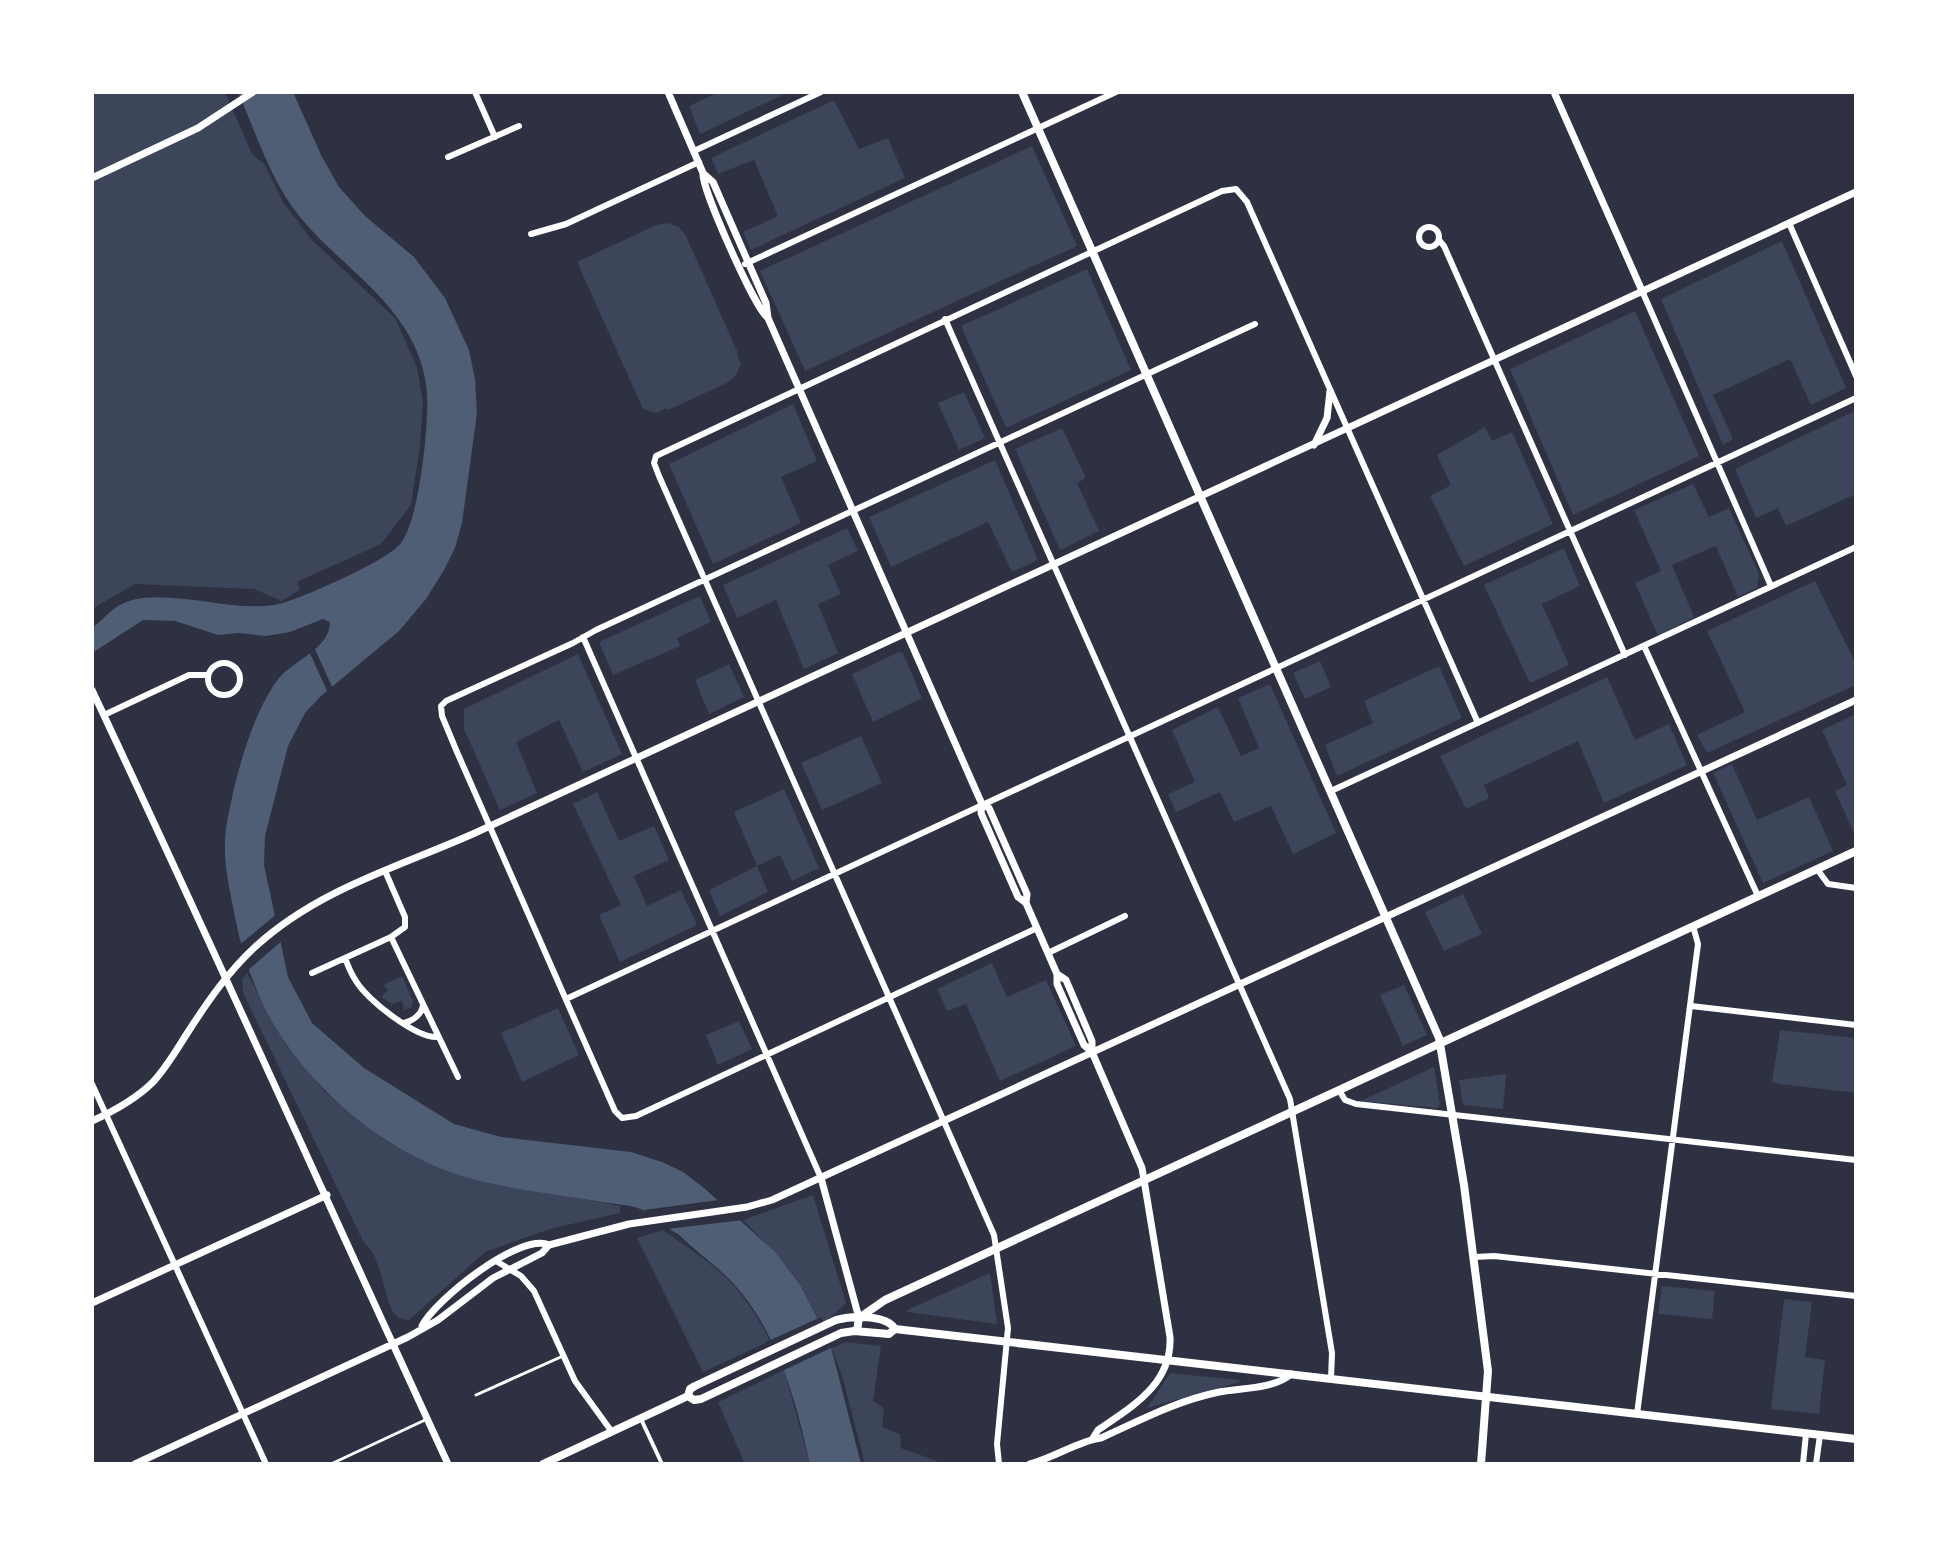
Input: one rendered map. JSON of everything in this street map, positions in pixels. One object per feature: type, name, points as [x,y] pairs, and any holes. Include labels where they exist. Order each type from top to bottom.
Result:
[{"type":"main road","points":[[1022,92],[1441,1043],[1488,1371],[1481,1464]]},
{"type":"main road","points":[[857,1331],[859,1318],[885,1300],[1856,851]]},
{"type":"main road","points":[[543,1464],[688,1396],[692,1387],[846,1318],[889,1322],[895,1329],[1856,1439]]},
{"type":"main road","points":[[688,1396],[694,1400],[701,1399],[843,1332],[889,1334],[895,1329]]},
{"type":"street","points":[[92,178],[198,128],[253,92]]},
{"type":"street","points":[[475,92],[495,137]]},
{"type":"street","points":[[668,92],[739,266],[759,310],[768,318]]},
{"type":"street","points":[[694,151],[821,92]]},
{"type":"street","points":[[739,266],[1116,92]]},
{"type":"street","points":[[1554,92],[1771,586]]},
{"type":"street","points":[[448,157],[519,126]]},
{"type":"street","points":[[531,234],[556,228],[699,162]]},
{"type":"street","points":[[703,173],[713,182],[766,303],[768,318],[982,804],[981,813],[1018,897],[1026,903],[1057,974],[1057,984],[1084,1045],[1092,1052],[1145,1180],[1170,1337],[1167,1359],[1160,1377],[1146,1396],[1098,1430],[1093,1438]]},
{"type":"street","points":[[999,1464],[997,1441],[1008,1320],[998,1248],[945,1121],[659,476],[655,459],[663,451],[1092,250],[1222,191],[1236,189],[1245,198],[1478,723]]},
{"type":"street","points":[[92,1121],[136,1096],[158,1077],[225,979],[242,960],[286,922],[329,895],[490,826],[760,702],[1856,192]]},
{"type":"street","points":[[1789,223],[1856,376]]},
{"type":"street","points":[[1439,240],[1444,244],[1625,655]]},
{"type":"street","points":[[945,319],[1288,1094],[1332,1353],[1331,1379]]},
{"type":"street","points":[[1037,928],[633,1117],[622,1118],[615,1111],[440,708],[446,701],[1255,324]]},
{"type":"street","points":[[1314,445],[1327,418],[1330,391]]},
{"type":"street","points":[[566,999],[1856,398]]},
{"type":"street","points":[[1331,791],[1856,547]]},
{"type":"street","points":[[583,637],[821,1178],[859,1318]]},
{"type":"street","points":[[1644,646],[1758,896]]},
{"type":"street","points":[[227,663],[236,669],[240,681],[233,692],[221,695],[210,687],[208,675],[214,666],[227,663]]},
{"type":"street","points":[[104,715],[186,676],[208,675]]},
{"type":"street","points":[[92,690],[327,1195],[448,1464]]},
{"type":"street","points":[[422,1327],[429,1315],[452,1292],[496,1261],[536,1242],[549,1245],[601,1230],[768,1202],[1856,700]]},
{"type":"street","points":[[1817,869],[1822,880],[1828,884],[1856,888]]},
{"type":"street","points":[[312,973],[403,929],[405,920],[385,871]]},
{"type":"street","points":[[1048,953],[1125,916]]},
{"type":"street","points":[[1637,1414],[1691,1006],[1698,944],[1693,926]]},
{"type":"street","points":[[391,937],[458,1077]]},
{"type":"street","points":[[345,958],[362,990],[404,1023],[428,1036],[438,1037]]},
{"type":"street","points":[[404,1023],[416,1017],[423,1005]]},
{"type":"street","points":[[1691,1006],[1856,1025]]},
{"type":"street","points":[[92,1084],[266,1464]]},
{"type":"street","points":[[1339,1090],[1343,1098],[1353,1104],[1856,1160]]},
{"type":"street","points":[[92,1303],[327,1195]]},
{"type":"street","points":[[135,1464],[394,1344],[438,1320],[478,1287],[542,1253],[549,1245]]},
{"type":"street","points":[[1474,1257],[1494,1256],[1856,1296]]},
{"type":"street","points":[[496,1261],[525,1279],[534,1291],[581,1392],[612,1432]]},
{"type":"street","points":[[1030,1464],[1093,1438],[1101,1438],[1150,1413],[1185,1400],[1277,1382],[1291,1374]]},
{"type":"street","points":[[641,1418],[662,1464]]},
{"type":"street","points":[[1803,1464],[1806,1434]]},
{"type":"street","points":[[1816,1464],[1820,1435]]},
{"type":"lane","points":[[476,1395],[563,1356]]},
{"type":"lane","points":[[331,1464],[428,1419]]},
{"type":"shaded area","points":[[92,92],[225,92],[252,154],[265,165],[283,202],[311,239],[395,318],[417,367],[423,403],[411,505],[381,544],[297,582],[300,590],[282,601],[254,589],[135,584],[92,609]]},
{"type":"shaded area","points":[[238,92],[293,92],[339,187],[365,216],[414,257],[445,298],[469,350],[477,413],[462,523],[455,548],[444,570],[426,599],[399,631],[305,713],[288,746],[265,836],[264,865],[288,977],[312,1023],[364,1068],[454,1124],[501,1137],[631,1152],[683,1172],[704,1188],[775,1252],[800,1285],[830,1343],[861,1464],[810,1464],[791,1390],[760,1319],[729,1279],[678,1234],[652,1215],[632,1206],[480,1181],[412,1155],[356,1118],[330,1095],[285,1042],[267,1013],[244,955],[228,882],[225,837],[241,762],[267,696],[283,674],[323,641],[330,622],[323,619],[290,632],[266,636],[239,633],[218,635],[175,621],[143,620],[92,653],[92,628],[115,608],[131,600],[173,598],[242,606],[283,603],[380,559],[401,543],[413,515],[422,472],[427,409],[426,382],[416,349],[389,308],[314,233],[290,203],[265,157]]},
{"type":"shaded area","points":[[715,92],[789,92],[700,134],[689,106]]},
{"type":"shaded area","points":[[834,100],[859,149],[888,138],[905,178],[751,250],[743,232],[778,216],[754,160],[718,174],[711,158]]},
{"type":"shaded area","points":[[1032,146],[1077,246],[805,371],[760,271]]},
{"type":"shaded area","points":[[668,223],[679,227],[686,236],[737,351],[739,362],[742,362],[736,375],[727,383],[656,413],[643,409],[577,262],[656,225]]},
{"type":"shaded area","points":[[1782,241],[1846,388],[1811,405],[1790,359],[1713,395],[1733,439],[1723,445],[1661,299]]},
{"type":"shaded area","points":[[1087,269],[1131,370],[1006,428],[961,326]]},
{"type":"shaded area","points":[[1635,311],[1699,456],[1573,515],[1510,369]]},
{"type":"shaded area","points":[[964,392],[985,438],[959,450],[938,403]]},
{"type":"shaded area","points":[[793,404],[817,461],[781,477],[801,523],[713,564],[669,464]]},
{"type":"shaded area","points":[[1856,410],[1856,494],[1786,526],[1778,508],[1756,518],[1735,469]]},
{"type":"shaded area","points":[[1485,427],[1492,441],[1512,432],[1553,524],[1464,566],[1430,496],[1451,485],[1437,455]]},
{"type":"shaded area","points":[[1062,428],[1086,478],[1077,483],[1099,531],[1060,550],[1015,449]]},
{"type":"shaded area","points":[[995,460],[1038,560],[1012,572],[988,522],[891,567],[869,517]]},
{"type":"shaded area","points":[[1693,484],[1709,517],[1729,508],[1759,574],[1757,588],[1738,597],[1716,546],[1672,565],[1694,617],[1658,636],[1635,583],[1661,571],[1634,510]]},
{"type":"shaded area","points":[[847,528],[858,551],[828,565],[841,594],[818,604],[838,653],[804,669],[776,600],[737,618],[723,585]]},
{"type":"shaded area","points":[[1564,548],[1580,586],[1542,604],[1569,665],[1530,683],[1484,585]]},
{"type":"shaded area","points":[[1815,581],[1856,664],[1856,685],[1707,753],[1697,735],[1745,712],[1707,631]]},
{"type":"shaded area","points":[[700,596],[711,622],[677,638],[680,646],[613,675],[599,642]]},
{"type":"shaded area","points":[[899,652],[903,653],[922,698],[873,722],[852,674]]},
{"type":"shaded area","points":[[578,654],[622,754],[583,772],[559,720],[516,742],[537,793],[500,810],[464,729],[464,709]]},
{"type":"shaded area","points":[[1320,661],[1331,687],[1305,699],[1293,673]]},
{"type":"shaded area","points":[[729,664],[744,697],[709,714],[695,680]]},
{"type":"shaded area","points":[[1439,666],[1462,718],[1337,776],[1325,745],[1373,723],[1364,701]]},
{"type":"shaded area","points":[[1607,677],[1635,740],[1669,724],[1687,765],[1604,803],[1578,741],[1484,785],[1489,798],[1466,809],[1440,756]]},
{"type":"shaded area","points":[[1270,684],[1336,833],[1293,854],[1271,806],[1234,822],[1220,792],[1176,812],[1168,794],[1195,782],[1172,730],[1218,707],[1241,756],[1259,748],[1238,698]]},
{"type":"shaded area","points":[[1856,714],[1854,833],[1835,791],[1847,785],[1822,730]]},
{"type":"shaded area","points":[[861,736],[882,783],[822,810],[801,763]]},
{"type":"shaded area","points":[[1732,764],[1757,820],[1809,797],[1833,851],[1763,883],[1713,773]]},
{"type":"shaded area","points":[[784,789],[819,868],[792,881],[780,855],[757,866],[734,812]]},
{"type":"shaded area","points":[[597,792],[619,841],[654,826],[669,860],[634,876],[647,906],[681,890],[697,925],[620,962],[599,915],[621,905],[573,804]]},
{"type":"shaded area","points":[[757,866],[768,892],[720,916],[709,890]]},
{"type":"shaded area","points":[[1463,894],[1482,934],[1444,951],[1425,912]]},
{"type":"shaded area","points":[[992,963],[1007,997],[1046,980],[1076,1046],[1000,1081],[966,1004],[947,1011],[937,989]]},
{"type":"shaded area","points":[[247,973],[286,1044],[325,1092],[387,1141],[419,1159],[464,1176],[620,1206],[620,1213],[550,1229],[485,1252],[409,1320],[398,1317],[389,1303],[375,1257],[363,1241],[243,993],[242,979]]},
{"type":"shaded area","points":[[402,976],[413,1001],[412,1007],[401,1011],[404,1009],[402,1001],[392,1004],[381,997],[388,990],[383,985]]},
{"type":"shaded area","points":[[1404,985],[1427,1035],[1403,1046],[1380,995]]},
{"type":"shaded area","points":[[558,1008],[579,1055],[522,1082],[501,1033]]},
{"type":"shaded area","points":[[739,1021],[752,1049],[718,1065],[706,1035]]},
{"type":"shaded area","points":[[1780,1030],[1856,1038],[1856,1093],[1772,1083]]},
{"type":"shaded area","points":[[1434,1067],[1438,1108],[1361,1101]]},
{"type":"shaded area","points":[[1506,1074],[1503,1109],[1463,1105],[1459,1080]]},
{"type":"shaded area","points":[[813,1195],[846,1303],[822,1326],[787,1270],[743,1220]]},
{"type":"shaded area","points":[[663,1230],[737,1289],[770,1341],[703,1372],[637,1238]]},
{"type":"shaded area","points":[[990,1273],[997,1324],[907,1312],[907,1310]]},
{"type":"shaded area","points":[[1662,1286],[1715,1291],[1712,1319],[1658,1314]]},
{"type":"shaded area","points":[[1784,1299],[1812,1302],[1805,1357],[1825,1360],[1819,1414],[1771,1409]]},
{"type":"shaded area","points":[[845,1342],[881,1346],[873,1401],[884,1408],[882,1427],[900,1434],[901,1448],[937,1461],[936,1464],[865,1464],[843,1379],[830,1343],[833,1348]]},
{"type":"shaded area","points":[[784,1370],[810,1464],[745,1464],[718,1402]]},
{"type":"shaded area","points":[[1170,1373],[1239,1380],[1240,1382],[1147,1408]]},
{"type":"pier","points":[[313,645],[334,691],[329,695],[308,649]]},
{"type":"pier","points":[[278,913],[284,939],[246,972],[238,946]]},
{"type":"pier","points":[[719,1200],[743,1220],[667,1229],[644,1210]]},
{"type":"pier","points":[[821,1317],[835,1346],[780,1372],[766,1342]]}]
